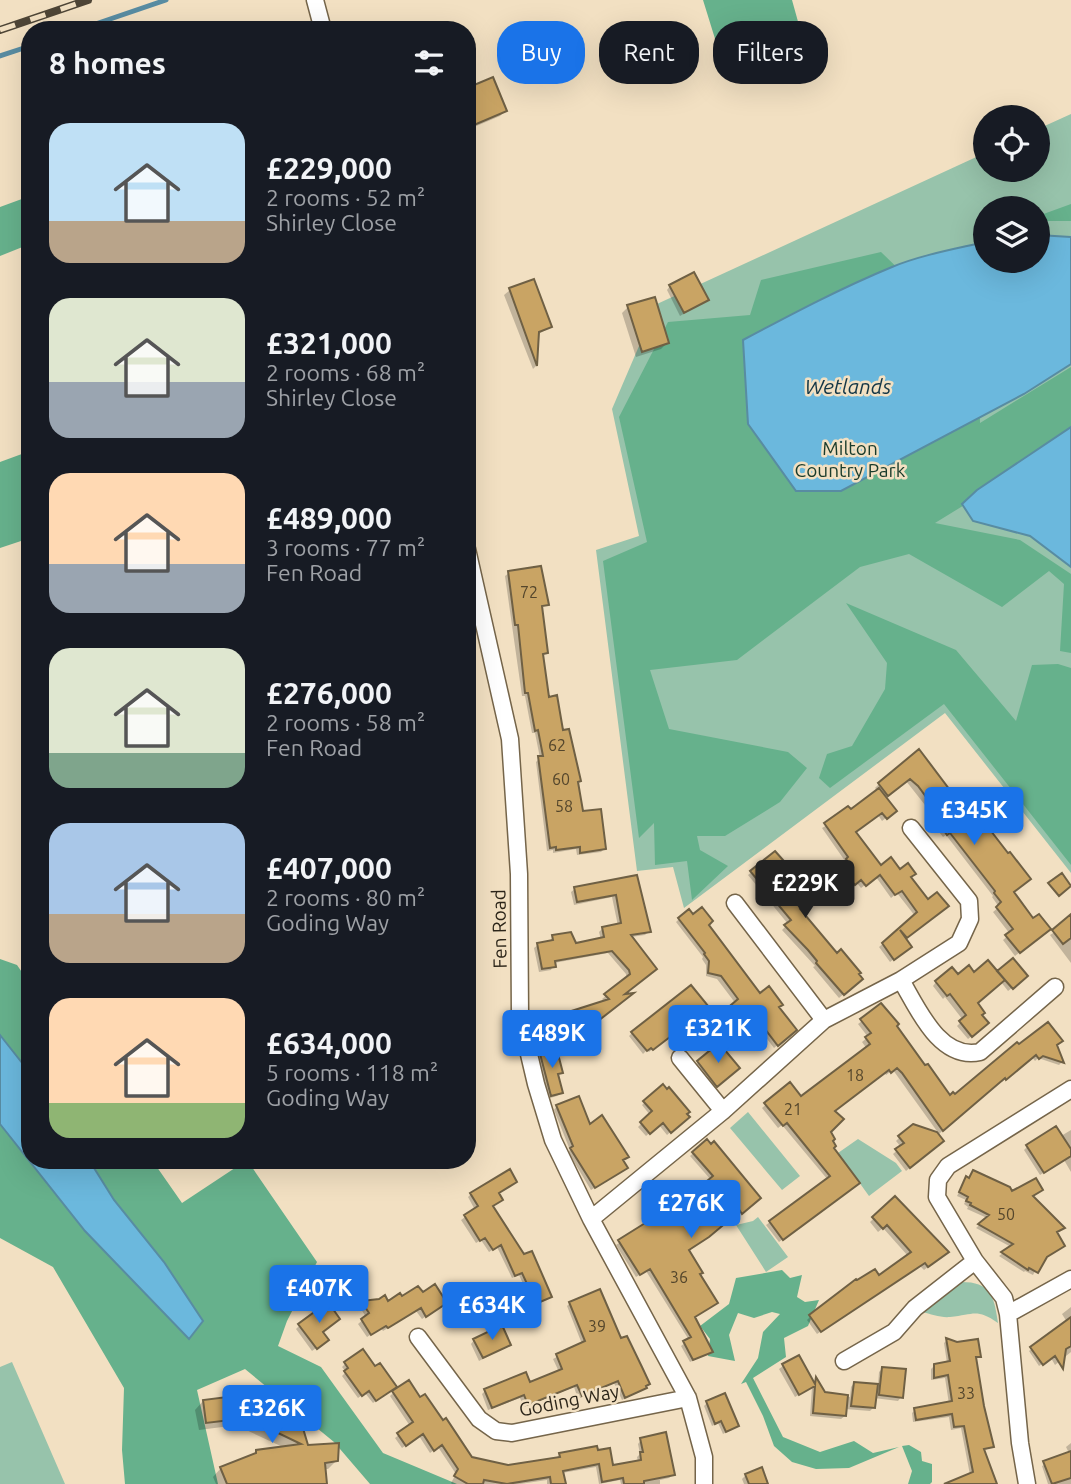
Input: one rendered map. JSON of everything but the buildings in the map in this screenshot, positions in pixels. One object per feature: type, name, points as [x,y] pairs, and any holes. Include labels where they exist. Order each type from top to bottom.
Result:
[{"type":"street","points":[[315,0],[321,21]]},
{"type":"street","name":"Fen Road","points":[[476,589],[510,739],[519,874],[520,1016],[536,1084],[553,1140],[592,1220],[688,1398],[704,1457],[704,1484]]},
{"type":"street","points":[[592,1220],[723,1111],[824,1020],[901,980],[960,943],[970,919],[969,901],[911,828]]},
{"type":"street","points":[[735,903],[824,1020]]},
{"type":"street","points":[[901,980],[926,1023],[951,1049],[967,1055],[980,1052],[1055,987]]},
{"type":"street","points":[[680,1058],[723,1111]]},
{"type":"street","points":[[1027,1484],[1004,1298],[975,1261],[937,1197],[938,1180],[948,1166],[1071,1088]]},
{"type":"street","points":[[844,1360],[894,1332],[915,1308],[975,1261]]},
{"type":"street","points":[[1008,1314],[1071,1279]]},
{"type":"street","name":"Goding Way","points":[[418,1337],[480,1419],[496,1431],[512,1433],[688,1398]]},
{"type":"green space","points":[[703,0],[792,0],[798,21],[713,21],[713,32]]},
{"type":"green space","name":"Milton Country Park","points":[[1071,114],[1071,873],[945,713],[684,908],[673,867],[637,871],[596,550],[639,536],[612,409],[657,304],[973,159],[973,182],[1050,182],[1050,124]]},
{"type":"green space","points":[[21,199],[21,248],[0,256],[0,207]]},
{"type":"green space","points":[[1071,204],[1071,221],[1050,221],[1050,212]]},
{"type":"green space","points":[[881,252],[978,346],[980,423],[1071,367],[1071,435],[1036,461],[935,523],[1020,540],[1071,574],[1071,653],[1060,651],[1064,584],[1049,571],[1002,607],[909,554],[860,567],[737,660],[650,670],[669,729],[788,752],[807,768],[780,802],[725,836],[697,836],[700,850],[728,866],[692,900],[687,861],[655,865],[654,823],[639,838],[603,561],[647,542],[619,417],[668,322],[750,315],[761,280]]},
{"type":"green space","points":[[21,454],[21,541],[0,548],[0,462]]},
{"type":"green space","points":[[846,603],[956,650],[1016,721],[1032,665],[1058,664],[1071,668],[1071,865],[944,704],[830,788],[819,778],[827,754],[852,746],[885,689],[887,663]]},
{"type":"green space","points":[[0,959],[17,965],[21,971],[21,1169],[158,1169],[182,1203],[233,1169],[253,1169],[317,1262],[287,1321],[278,1346],[321,1367],[383,1453],[457,1484],[370,1484],[334,1442],[245,1369],[197,1390],[218,1484],[125,1484],[122,1450],[124,1388],[53,1267],[0,1238]]},
{"type":"green space","points":[[748,1112],[800,1176],[782,1190],[730,1128]]},
{"type":"green space","points":[[858,1139],[896,1163],[902,1171],[869,1196],[838,1153]]},
{"type":"green space","points":[[758,1217],[788,1257],[766,1272],[736,1225]]},
{"type":"green space","points":[[782,1270],[790,1278],[802,1275],[797,1297],[805,1302],[819,1300],[808,1326],[784,1338],[786,1357],[753,1378],[783,1437],[820,1452],[854,1441],[873,1453],[899,1447],[849,1468],[816,1469],[792,1462],[774,1446],[746,1382],[741,1384],[758,1358],[763,1332],[780,1314],[772,1312],[754,1318],[738,1313],[729,1335],[735,1361],[708,1356],[710,1339],[700,1326],[729,1304],[736,1278]]},
{"type":"green space","points":[[958,1282],[977,1284],[988,1291],[995,1304],[998,1323],[979,1314],[947,1317],[922,1312]]},
{"type":"green space","points":[[12,1362],[65,1484],[0,1484],[0,1367]]},
{"type":"green space","points":[[909,1445],[921,1452],[922,1461],[932,1464],[930,1484],[908,1484],[912,1471],[902,1446]]},
{"type":"water","name":"Wetlands","points":[[1050,236],[1071,237],[1071,364],[1024,394],[841,491],[796,491],[748,424],[743,340],[854,284],[926,256],[973,245],[973,273],[1050,273]]},
{"type":"water","points":[[1071,427],[1071,567],[1030,536],[973,521],[962,504],[977,490]]},
{"type":"water","points":[[0,1035],[21,1062],[21,1150],[0,1124]]},
{"type":"water","points":[[36,1169],[95,1169],[114,1200],[164,1262],[203,1321],[189,1339],[85,1231]]},
{"type":"waterway","points":[[104,21],[166,0]]},
{"type":"waterway","points":[[0,56],[21,49]]},
{"type":"railway","points":[[26,21],[88,0]]},
{"type":"railway","points":[[0,30],[21,23]]}]
